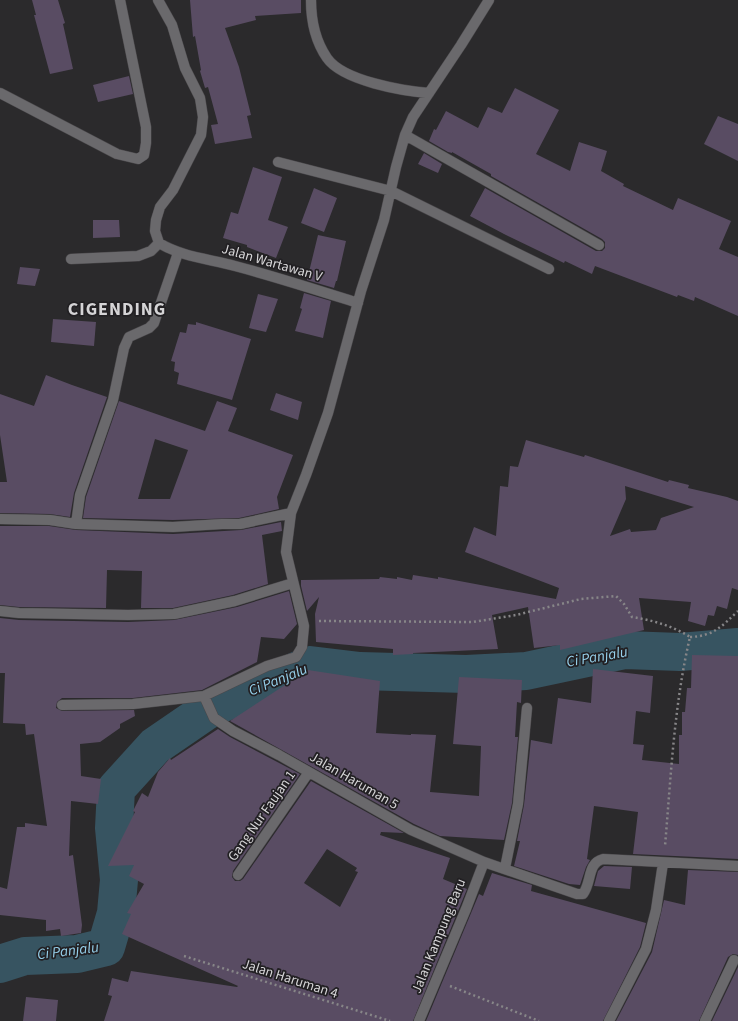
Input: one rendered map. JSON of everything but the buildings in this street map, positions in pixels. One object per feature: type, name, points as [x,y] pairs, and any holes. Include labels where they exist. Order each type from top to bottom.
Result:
[{"type":"street","points":[[0,93],[117,154],[138,159],[144,155],[146,127],[120,0]]},
{"type":"street","points":[[71,259],[138,256],[151,251],[159,243],[155,232],[156,220],[160,207],[173,190],[201,135],[203,117],[200,98],[185,68],[172,25],[158,0]]},
{"type":"street","points":[[311,0],[313,22],[319,44],[328,60],[344,72],[364,80],[411,92],[429,93]]},
{"type":"street","points":[[62,705],[133,704],[206,698],[267,666],[296,657],[302,647],[304,626],[286,552],[291,513],[328,413],[358,303],[384,220],[405,135],[413,117],[461,46],[488,0]]},
{"type":"street","points":[[405,135],[599,245]]},
{"type":"street","points":[[278,162],[391,191],[548,269]]},
{"type":"street","name":"Jalan Wartawan V","points":[[159,243],[178,253],[247,269],[358,303]]},
{"type":"street","points":[[76,524],[80,495],[113,400],[124,348],[129,337],[149,328],[154,323],[178,253]]},
{"type":"street","points":[[0,519],[50,520],[76,524],[173,527],[240,524],[291,513]]},
{"type":"street","points":[[0,611],[19,613],[128,616],[174,614],[235,601],[293,583]]},
{"type":"street","name":"Jalan Haruman 5","points":[[206,698],[214,718],[233,731],[310,772],[411,830],[484,862],[578,894],[583,894],[587,889],[593,864],[597,860],[603,859],[663,863]]},
{"type":"street","points":[[504,868],[518,804],[527,708]]},
{"type":"street","name":"Gang Nur Faujan 1","points":[[238,875],[310,772]]},
{"type":"street","name":"Jalan Kampung Baru","points":[[419,1021],[484,862]]},
{"type":"street","points":[[609,1021],[646,949],[656,910],[663,863],[738,866]]},
{"type":"street","points":[[705,1021],[734,960]]},
{"type":"path","points":[[303,620],[473,622],[516,615],[581,599],[616,596],[624,604],[632,617],[648,620],[681,631],[690,637],[701,637],[711,634],[719,629],[738,611]]},
{"type":"path","points":[[663,863],[673,750],[685,661],[690,637]]},
{"type":"path","name":"Jalan Haruman 4","points":[[184,956],[390,1021]]},
{"type":"path","points":[[436,980],[539,1021]]},
{"type":"waterway","name":"Ci Panjalu","points":[[0,964],[25,956],[77,954],[106,947],[116,913],[119,880],[114,828],[116,789],[155,746],[209,709],[310,665],[360,671],[466,674],[526,671],[625,650],[680,652],[738,647]]},
{"type":"district","name":"CIGENDING","points":[[117,309]]}]
